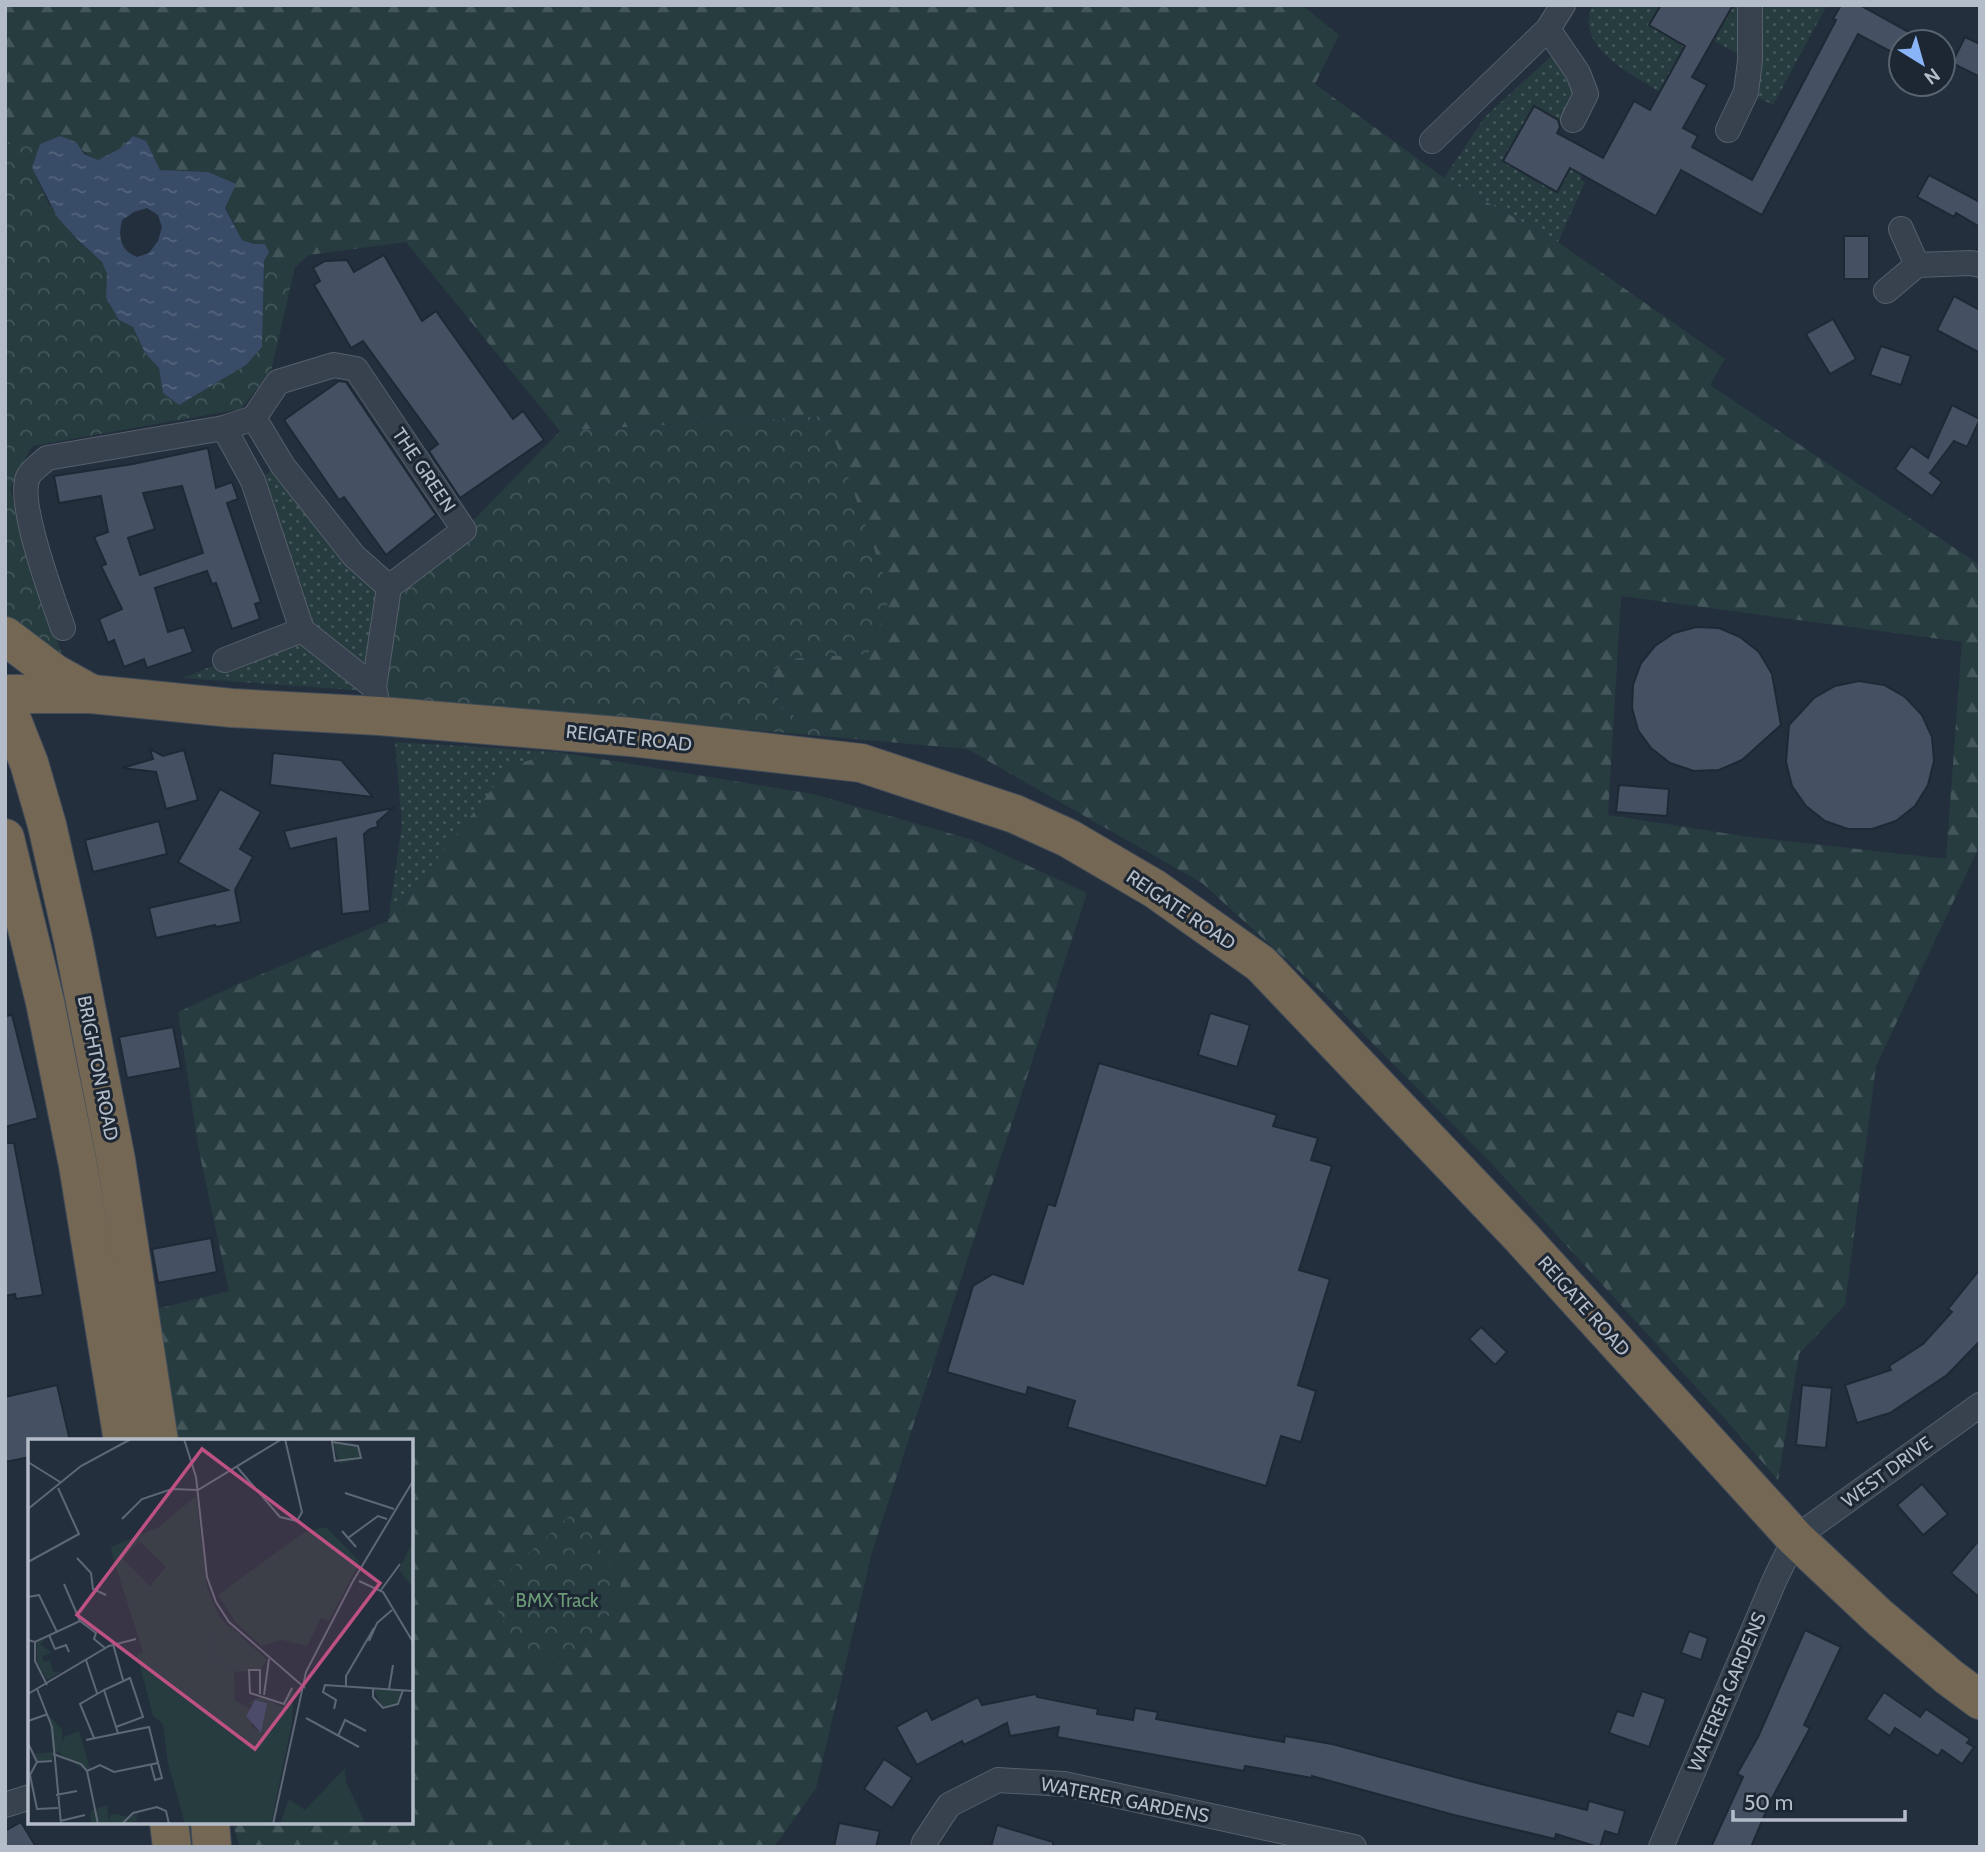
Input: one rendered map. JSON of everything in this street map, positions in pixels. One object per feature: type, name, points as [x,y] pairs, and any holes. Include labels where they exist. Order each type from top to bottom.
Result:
[{"type":"highway","points":[[5,636],[54,673],[91,694]]},
{"type":"highway","name":"REIGATE ROAD","points":[[5,694],[91,694],[232,708],[377,701],[630,737],[861,763],[1016,814],[1079,844],[1155,889],[1261,964],[1504,1219],[1795,1538],[1879,1617],[1980,1700]]},
{"type":"highway","points":[[29,763],[43,720],[62,704],[91,694]]},
{"type":"highway","name":"BRIGHTON ROAD","points":[[5,702],[29,763],[47,825],[114,1147],[159,1439]]},
{"type":"highway","name":"BRIGHTON ROAD","points":[[5,838],[45,1002],[75,1151],[124,1439]]},
{"type":"highway","points":[[169,1824],[172,1847]]},
{"type":"highway","points":[[210,1824],[212,1847]]},
{"type":"street","points":[[1432,141],[1548,29],[1563,5]]},
{"type":"street","points":[[1728,130],[1746,92],[1750,61],[1750,5]]},
{"type":"street","points":[[1548,29],[1578,72],[1586,94],[1573,120]]},
{"type":"street","points":[[1901,229],[1917,265]]},
{"type":"street","points":[[1886,291],[1917,265],[1980,265]]},
{"type":"street","name":"THE GREEN","points":[[254,418],[278,382],[334,365],[356,369],[464,530],[389,587]]},
{"type":"street","points":[[63,628],[40,562],[24,492],[28,475],[47,458],[223,428],[254,418],[283,466],[354,556],[389,587],[377,701]]},
{"type":"street","points":[[223,428],[253,481],[302,630],[377,701]]},
{"type":"street","points":[[253,481],[283,466]]},
{"type":"street","points":[[225,660],[302,630]]},
{"type":"street","name":"WEST DRIVE","points":[[1795,1538],[1980,1405]]},
{"type":"street","name":"WATERER GARDENS","points":[[1661,1847],[1775,1578],[1795,1538]]},
{"type":"street","name":"WATERER GARDENS","points":[[923,1847],[923,1843],[949,1805],[998,1780],[1063,1784],[1354,1847]]},
{"type":"street","points":[[5,1805],[28,1798]]},
{"type":"green space","points":[[5,5],[1302,5],[1339,35],[1315,84],[1444,178],[1558,242],[1725,359],[1710,385],[1980,565],[1980,845],[1876,1066],[1845,1305],[1799,1354],[1778,1480],[1491,1163],[1320,990],[1202,883],[967,749],[833,737],[782,709],[768,671],[797,658],[868,654],[826,416],[560,431],[406,242],[309,255],[295,267],[264,261],[269,252],[242,240],[208,172],[160,170],[133,136],[121,148],[98,160],[60,136],[40,144],[5,144]],"holes":[[[1621,596],[1962,642],[1946,859],[1743,836],[1608,815]]]},
{"type":"green space","points":[[1592,5],[1661,5],[1649,25],[1685,47],[1660,92],[1621,67],[1598,46],[1591,34],[1589,20]]},
{"type":"green space","points":[[1733,5],[1741,5],[1738,54],[1714,41]]},
{"type":"green space","points":[[1765,5],[1827,5],[1773,105],[1755,96],[1761,14]]},
{"type":"green space","points":[[1561,47],[1578,73],[1563,123],[1534,106],[1503,160],[1556,191],[1577,156],[1589,163],[1580,179],[1585,182],[1558,242],[1444,178],[1485,117]]},
{"type":"green space","points":[[5,144],[40,144],[32,168],[47,201],[77,240],[102,262],[107,274],[106,298],[119,320],[133,327],[145,353],[159,368],[163,393],[179,405],[246,365],[262,347],[264,261],[295,267],[271,371],[241,409],[32,446],[10,488],[43,605],[65,661],[14,629],[5,617]]},
{"type":"green space","points":[[826,416],[891,595],[868,654],[797,658],[768,672],[782,709],[833,737],[389,698],[374,687],[389,587],[464,530],[560,431]]},
{"type":"green space","points":[[283,466],[389,587],[374,687],[355,690],[183,678],[301,630],[253,481]]},
{"type":"green space","points":[[395,742],[558,752],[511,768],[388,921],[402,825]]},
{"type":"green space","points":[[558,752],[813,794],[973,840],[1087,893],[872,1552],[816,1788],[774,1847],[240,1847],[233,1824],[413,1824],[413,1439],[175,1439],[156,1309],[229,1291],[198,1146],[178,1012],[388,921],[510,766]]},
{"type":"green space","name":"BMX Track","points":[[576,1510],[621,1585],[598,1643],[530,1664],[486,1592]]},
{"type":"water","points":[[60,136],[76,142],[84,154],[98,160],[121,148],[133,136],[146,141],[160,170],[208,172],[236,184],[225,208],[242,240],[265,244],[269,252],[264,261],[262,347],[246,365],[179,405],[163,393],[159,368],[145,353],[133,327],[119,320],[106,298],[107,274],[102,262],[58,218],[32,168],[40,144]],"holes":[[[147,208],[158,215],[162,227],[158,241],[149,253],[137,257],[127,251],[120,232],[122,220]]]},
{"type":"building","points":[[1661,5],[1733,5],[1692,77],[1707,85],[1683,128],[1698,136],[1692,147],[1752,180],[1836,20],[1833,19],[1841,5],[1860,5],[1902,28],[1887,28],[1887,50],[1858,34],[1762,215],[1681,170],[1656,216],[1570,168],[1557,192],[1503,161],[1534,106],[1558,120],[1560,127],[1557,133],[1603,158],[1634,101],[1650,110],[1685,46],[1649,25]]},
{"type":"building","points":[[1965,37],[1980,44],[1980,77],[1957,66],[1957,53]]},
{"type":"building","points":[[1929,175],[1980,202],[1980,227],[1956,213],[1954,217],[1917,197]]},
{"type":"building","points":[[1844,236],[1869,236],[1869,279],[1844,279]]},
{"type":"building","points":[[384,255],[422,321],[436,311],[513,419],[523,411],[544,440],[460,498],[429,451],[438,444],[363,341],[351,348],[314,285],[320,281],[313,268],[325,261],[347,260],[354,272]]},
{"type":"building","points":[[1954,296],[1980,310],[1980,353],[1937,330]]},
{"type":"building","points":[[1833,319],[1856,359],[1830,374],[1806,334]]},
{"type":"building","points":[[1881,346],[1911,356],[1901,385],[1870,375]]},
{"type":"building","points":[[339,381],[346,382],[436,515],[386,555],[344,497],[339,500],[284,420]]},
{"type":"building","points":[[1952,405],[1980,419],[1967,447],[1954,441],[1930,473],[1942,482],[1932,496],[1895,469],[1911,446],[1928,458]]},
{"type":"building","points":[[208,448],[216,488],[232,482],[238,499],[227,503],[261,602],[255,604],[260,619],[232,629],[216,583],[212,584],[207,571],[155,588],[168,632],[184,627],[193,652],[147,668],[144,659],[124,667],[114,640],[108,643],[99,619],[122,609],[101,566],[106,564],[94,537],[108,532],[101,496],[59,503],[54,476],[133,464]],"holes":[[[182,486],[203,553],[140,575],[128,538],[155,529],[143,493]]]},
{"type":"building","points":[[1696,627],[1719,628],[1740,637],[1759,652],[1772,674],[1781,725],[1742,760],[1719,770],[1694,771],[1670,763],[1651,748],[1638,730],[1632,708],[1633,685],[1641,663],[1655,646],[1674,633]]},
{"type":"building","points":[[1859,681],[1884,685],[1905,697],[1922,715],[1932,737],[1934,761],[1928,785],[1915,806],[1896,821],[1872,829],[1848,829],[1825,821],[1806,806],[1792,786],[1786,762],[1789,725],[1814,698],[1835,686]]},
{"type":"building","points":[[150,749],[163,756],[184,750],[198,800],[166,809],[156,772],[122,768],[153,759]]},
{"type":"building","points":[[273,753],[341,760],[373,797],[270,785]]},
{"type":"building","points":[[1619,785],[1669,789],[1667,816],[1616,812]]},
{"type":"building","points":[[220,789],[261,812],[240,849],[253,857],[235,890],[241,922],[156,938],[149,908],[228,890],[178,862]]},
{"type":"building","points":[[393,808],[377,822],[378,827],[364,834],[370,911],[342,914],[336,838],[290,849],[284,831]]},
{"type":"building","points":[[159,821],[167,854],[93,872],[85,840]]},
{"type":"building","points":[[1210,1013],[1250,1025],[1237,1067],[1198,1055]]},
{"type":"building","points":[[12,1015],[38,1118],[5,1127],[5,1016]]},
{"type":"building","points":[[173,1027],[181,1068],[127,1078],[119,1037]]},
{"type":"building","points":[[1099,1063],[1277,1115],[1273,1126],[1318,1138],[1311,1160],[1332,1166],[1299,1270],[1330,1279],[1298,1385],[1316,1391],[1301,1442],[1281,1436],[1266,1486],[1067,1427],[1075,1401],[1028,1387],[1026,1395],[947,1372],[973,1286],[993,1274],[1023,1284],[1048,1204],[1055,1206]]},
{"type":"building","points":[[5,1143],[14,1143],[43,1295],[16,1299],[15,1294],[5,1296]]},
{"type":"building","points":[[211,1238],[217,1272],[158,1283],[152,1249]]},
{"type":"building","points":[[1980,1269],[1980,1341],[1947,1375],[1890,1413],[1857,1423],[1845,1385],[1891,1370],[1889,1366],[1923,1344],[1952,1312],[1948,1309]]},
{"type":"building","points":[[1481,1327],[1507,1352],[1495,1365],[1469,1339]]},
{"type":"building","points":[[57,1385],[70,1439],[28,1439],[28,1457],[5,1462],[5,1397]]},
{"type":"building","points":[[1802,1385],[1832,1388],[1826,1448],[1796,1445]]},
{"type":"building","points":[[1922,1484],[1948,1514],[1923,1535],[1897,1505]]},
{"type":"building","points":[[1980,1539],[1980,1598],[1951,1573]]},
{"type":"building","points":[[1805,1630],[1841,1647],[1804,1725],[1810,1728],[1771,1800],[1751,1847],[1711,1847],[1743,1777],[1737,1774],[1758,1737]]},
{"type":"building","points":[[1689,1631],[1708,1638],[1701,1660],[1681,1653]]},
{"type":"building","points":[[1642,1691],[1666,1699],[1649,1747],[1609,1733],[1617,1711],[1633,1716]]},
{"type":"building","points":[[1884,1692],[1920,1717],[1926,1709],[1970,1739],[1967,1743],[1974,1747],[1962,1764],[1942,1750],[1938,1756],[1895,1728],[1890,1736],[1866,1719]]},
{"type":"building","points":[[1036,1694],[1037,1697],[1098,1709],[1097,1714],[1133,1720],[1135,1708],[1158,1712],[1156,1719],[1284,1742],[1285,1736],[1332,1744],[1587,1810],[1589,1801],[1625,1811],[1618,1835],[1605,1831],[1598,1847],[1556,1834],[1555,1839],[1454,1815],[1312,1776],[1245,1766],[1244,1771],[1057,1737],[1059,1727],[1010,1736],[1007,1723],[964,1745],[962,1741],[917,1765],[896,1727],[927,1710],[932,1720],[978,1697],[982,1705]]},
{"type":"building","points":[[884,1759],[912,1778],[892,1808],[864,1789]]},
{"type":"building","points":[[21,1822],[36,1847],[5,1847],[5,1831]]},
{"type":"building","points":[[839,1823],[880,1831],[876,1847],[834,1847]]},
{"type":"building","points":[[997,1825],[1053,1842],[1053,1847],[991,1847]]}]
